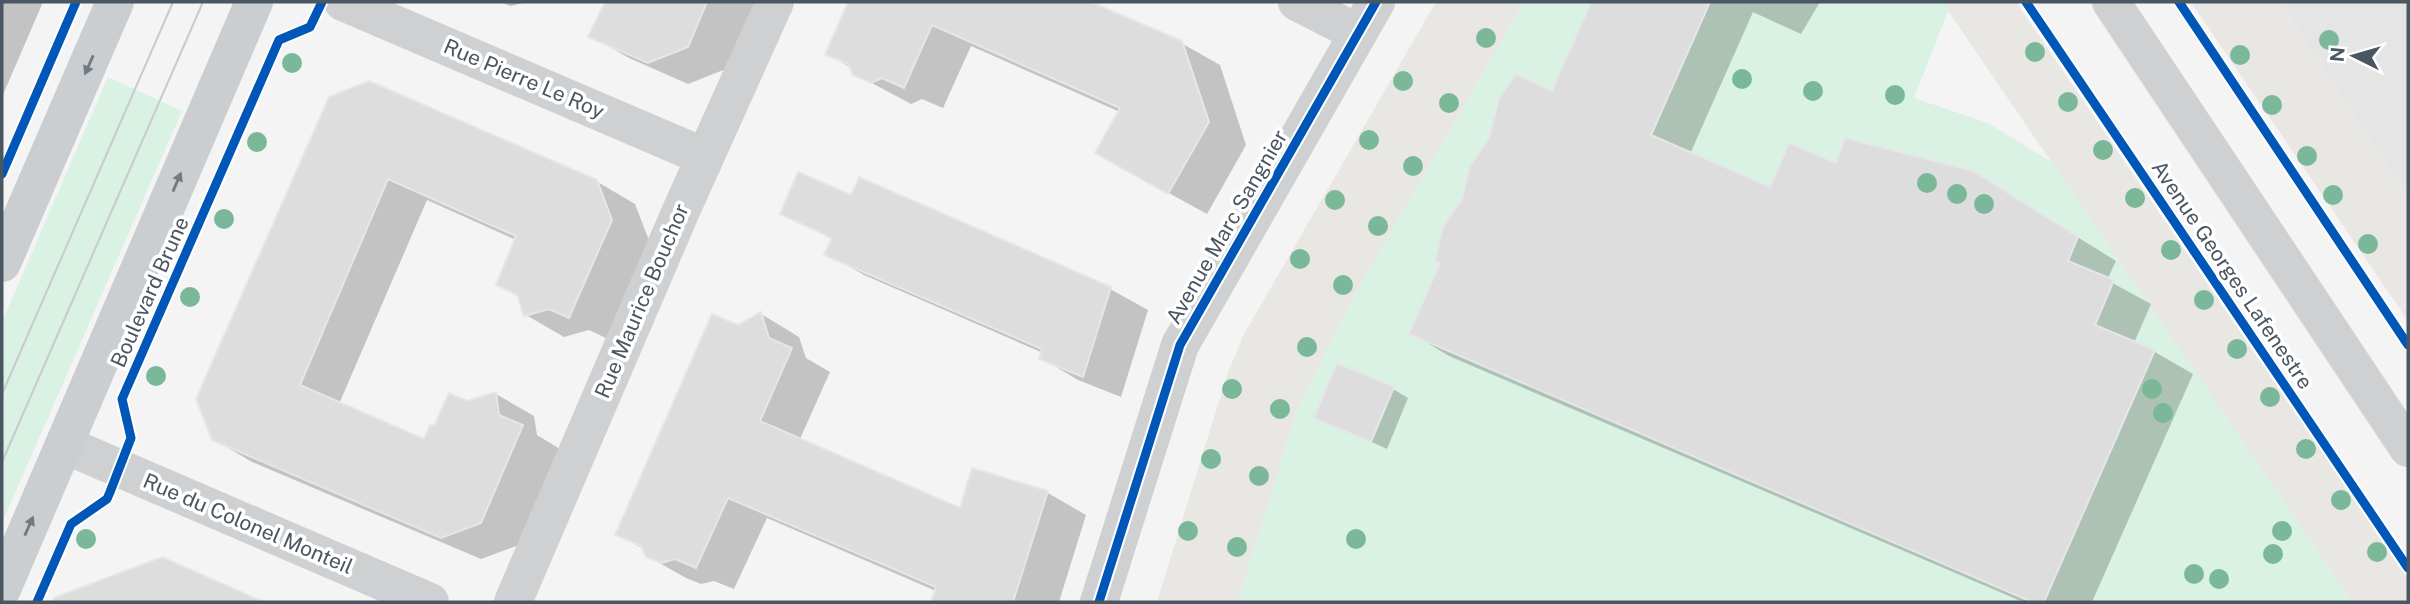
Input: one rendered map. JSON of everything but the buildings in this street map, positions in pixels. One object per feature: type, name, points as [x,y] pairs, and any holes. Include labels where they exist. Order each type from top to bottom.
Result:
[{"type":"main road","points":[[2,263],[115,2]]},
{"type":"main road","name":"Boulevard Brune","points":[[2,589],[254,2]]},
{"type":"street","name":"Rue Pierre Le Roy","points":[[343,2],[705,157]]},
{"type":"street","name":"Rue Maurice Bouchor","points":[[513,602],[705,157],[775,2]]},
{"type":"street","points":[[1297,2],[1367,17]]},
{"type":"street","points":[[2111,2],[2408,448]]},
{"type":"street","name":"Avenue Marc Sangnier","points":[[1099,602],[1180,345],[1367,17]]},
{"type":"street","name":"Rue du Colonel Monteil","points":[[65,445],[430,602]]},
{"type":"shaded area","points":[[1436,2],[1524,2],[1357,291],[1297,411],[1238,602],[1157,602],[1227,375],[1244,334]]},
{"type":"shaded area","points":[[1942,2],[2016,2],[2408,579],[2408,602],[2352,602]]},
{"type":"shaded area","points":[[2191,2],[2280,2],[2408,196],[2408,321]]},
{"type":"shaded area","points":[[2280,2],[2408,2],[2408,196],[2396,178]]},
{"type":"green space","points":[[1524,2],[1942,2],[1948,11],[1914,98],[1988,123],[2053,163],[2352,602],[1238,602],[1297,411],[1357,291]]},
{"type":"green space","points":[[108,77],[182,111],[2,523],[2,322]]},
{"type":"tram line","points":[[2,394],[173,2]]},
{"type":"tram line","points":[[2,462],[203,2]]},
{"type":"cycle path","points":[[2,174],[76,2]]},
{"type":"cycle path","points":[[37,602],[71,524],[107,499],[131,438],[122,399],[279,40],[310,27],[322,2]]},
{"type":"cycle path","points":[[1099,602],[1180,345],[1376,2]]},
{"type":"cycle path","name":"Avenue Georges Lafenestre","points":[[2026,2],[2408,568]]},
{"type":"cycle path","points":[[2179,2],[2408,345]]}]
